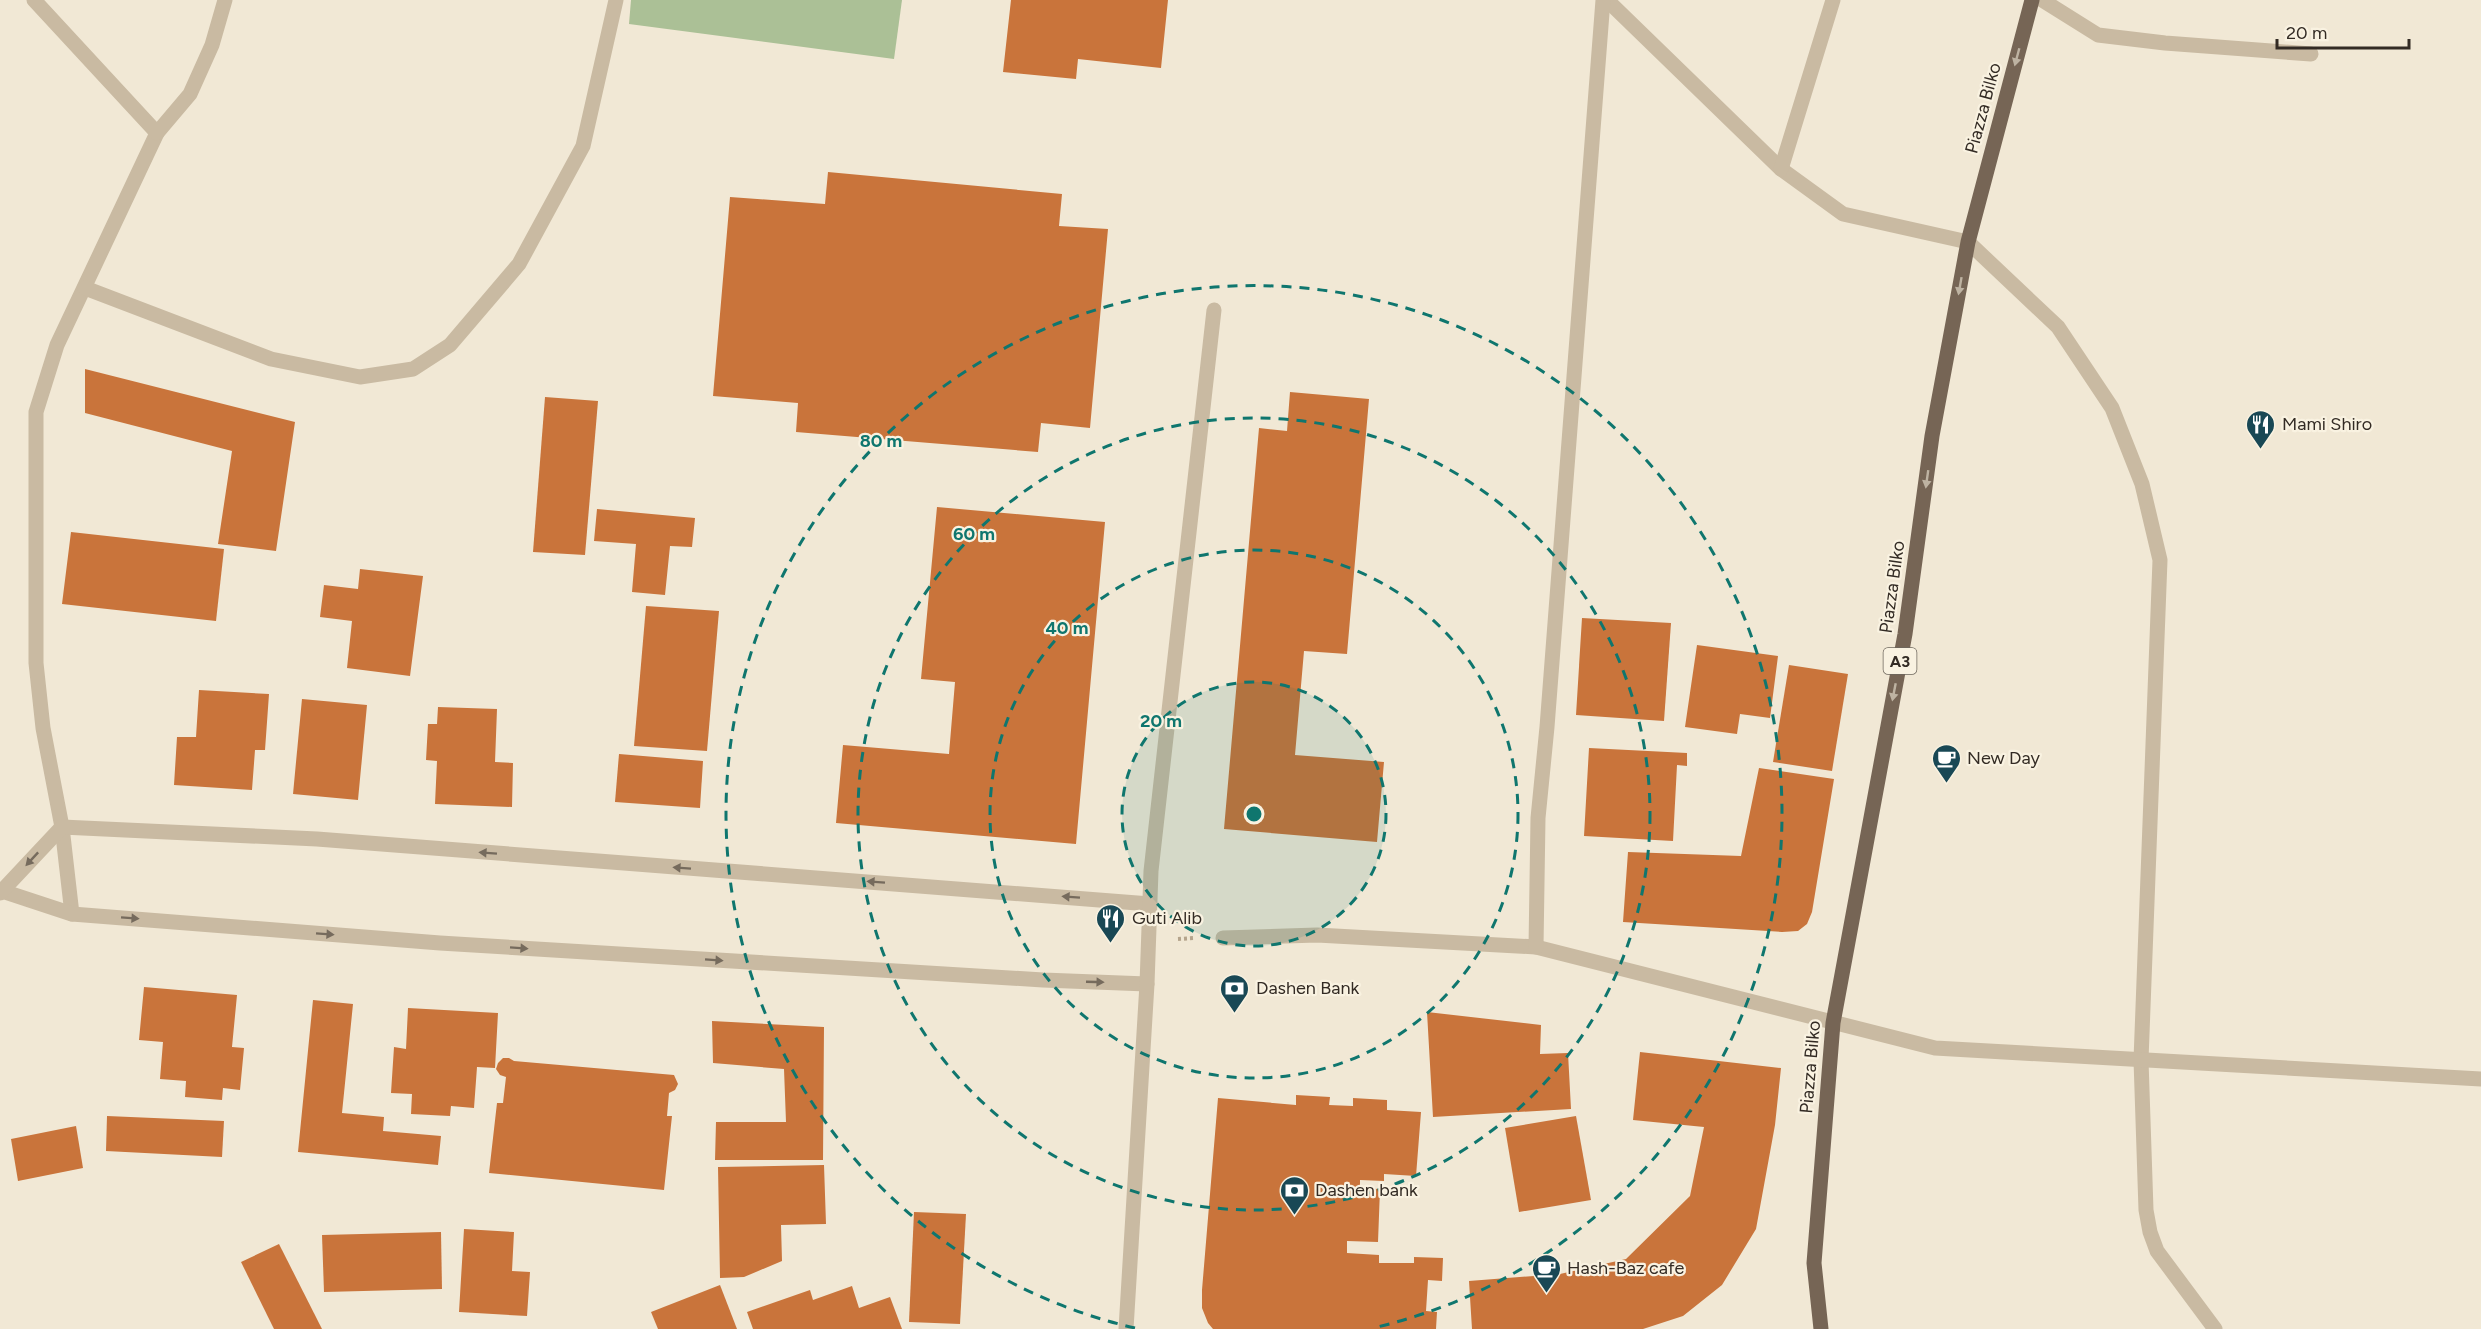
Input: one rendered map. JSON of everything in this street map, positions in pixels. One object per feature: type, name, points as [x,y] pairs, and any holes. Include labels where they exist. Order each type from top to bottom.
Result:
[{"type":"main road","name":"Piazza Bilko","points":[[1821,1329],[1814,1263],[1833,1023],[1905,634],[1932,436],[1968,242],[2032,0]]},
{"type":"street","points":[[34,0],[157,133]]},
{"type":"street","points":[[72,914],[62,827],[43,728],[36,663],[36,412],[57,345],[157,133],[190,94],[213,45],[225,0]]},
{"type":"street","points":[[85,288],[271,359],[360,377],[413,369],[450,345],[519,264],[583,146],[615,0]]},
{"type":"street","points":[[1536,947],[1538,818],[1547,728],[1603,0]]},
{"type":"street","points":[[1607,0],[1781,169],[1843,214],[1968,242],[2058,327],[2112,408],[2142,484],[2160,560],[2140,1060],[2146,1210],[2150,1232],[2157,1251],[2215,1329]]},
{"type":"street","points":[[1781,169],[1833,0]]},
{"type":"street","points":[[2042,0],[2098,35],[2165,43],[2312,54]]},
{"type":"street","points":[[1126,1329],[1148,984],[1151,871],[1214,310]]},
{"type":"street","points":[[1148,984],[1043,980],[440,943],[72,914],[1,892],[62,827],[317,839],[1150,903]]},
{"type":"street","points":[[1222,938],[1317,935],[1536,947],[1935,1048],[2481,1079]]},
{"type":"path","points":[[1148,940],[1222,938]]},
{"type":"green space","points":[[631,0],[902,0],[894,59],[629,24]]},
{"type":"building","points":[[1011,0],[1168,0],[1161,68],[1078,59],[1076,79],[1003,72]]},
{"type":"building","points":[[828,172],[1062,194],[1059,226],[1108,229],[1090,428],[1041,423],[1038,452],[796,432],[798,403],[713,396],[730,197],[825,204]]},
{"type":"building","points":[[85,369],[295,422],[276,551],[218,544],[232,451],[85,413]]},
{"type":"building","points":[[1290,392],[1369,399],[1347,654],[1304,651],[1295,755],[1384,762],[1377,842],[1224,829],[1259,428],[1287,431]]},
{"type":"building","points":[[545,397],[598,401],[585,555],[533,552]]},
{"type":"building","points":[[937,507],[1105,522],[1076,844],[836,823],[843,745],[949,754],[955,682],[921,679]]},
{"type":"building","points":[[597,509],[695,518],[692,547],[670,546],[665,595],[632,592],[636,544],[594,541]]},
{"type":"building","points":[[71,532],[224,549],[216,621],[62,604]]},
{"type":"building","points":[[360,569],[423,576],[410,676],[347,668],[352,621],[320,617],[324,585],[358,589]]},
{"type":"building","points":[[646,606],[719,611],[707,751],[634,746]]},
{"type":"building","points":[[1582,618],[1671,623],[1664,721],[1576,715]]},
{"type":"building","points":[[1697,645],[1778,656],[1770,718],[1740,714],[1737,734],[1685,727]]},
{"type":"building","points":[[1789,665],[1848,674],[1832,771],[1773,762]]},
{"type":"building","points":[[199,690],[269,694],[265,750],[255,750],[252,790],[174,785],[177,737],[196,737]]},
{"type":"building","points":[[302,699],[367,705],[358,800],[293,794]]},
{"type":"building","points":[[438,707],[497,709],[495,762],[513,763],[512,807],[435,804],[437,761],[426,760],[428,724],[437,724]]},
{"type":"building","points":[[1589,748],[1687,753],[1687,766],[1677,765],[1673,841],[1584,836]]},
{"type":"building","points":[[619,754],[703,761],[700,808],[615,802]]},
{"type":"building","points":[[1759,768],[1834,779],[1812,912],[1807,924],[1798,931],[1782,932],[1623,922],[1628,852],[1741,856]]},
{"type":"building","points":[[144,987],[237,995],[232,1047],[244,1048],[240,1090],[223,1088],[222,1100],[185,1097],[186,1081],[160,1079],[163,1042],[139,1040]]},
{"type":"building","points":[[313,1000],[353,1004],[342,1113],[384,1117],[383,1131],[441,1136],[438,1165],[298,1152]]},
{"type":"building","points":[[408,1008],[498,1013],[495,1068],[477,1067],[474,1108],[451,1106],[450,1116],[411,1114],[412,1094],[391,1093],[394,1047],[406,1049]]},
{"type":"building","points":[[1427,1012],[1541,1025],[1540,1054],[1568,1053],[1571,1109],[1433,1117]]},
{"type":"building","points":[[712,1021],[824,1027],[823,1160],[715,1160],[716,1122],[786,1122],[784,1069],[713,1063]]},
{"type":"building","points":[[1640,1052],[1781,1068],[1775,1125],[1756,1229],[1722,1285],[1683,1316],[1643,1329],[1472,1329],[1469,1281],[1560,1274],[1626,1259],[1690,1196],[1704,1127],[1633,1120]]},
{"type":"building","points":[[503,1058],[514,1061],[674,1075],[678,1084],[675,1090],[669,1093],[667,1116],[672,1116],[664,1190],[489,1173],[497,1103],[503,1103],[506,1077],[500,1075],[496,1069]]},
{"type":"building","name":"Dashen bank","points":[[1296,1095],[1330,1097],[1329,1105],[1353,1106],[1353,1098],[1387,1100],[1387,1110],[1421,1112],[1416,1176],[1384,1174],[1384,1181],[1360,1180],[1360,1188],[1380,1189],[1378,1242],[1347,1241],[1347,1253],[1379,1255],[1379,1263],[1414,1263],[1414,1257],[1443,1258],[1442,1281],[1428,1280],[1426,1311],[1437,1312],[1436,1329],[1213,1329],[1208,1323],[1202,1308],[1202,1290],[1218,1098],[1296,1105]]},
{"type":"building","points":[[107,1116],[224,1121],[222,1157],[106,1151]]},
{"type":"building","points":[[1576,1116],[1591,1200],[1519,1212],[1505,1128]]},
{"type":"building","points":[[76,1126],[83,1168],[18,1181],[11,1139]]},
{"type":"building","points":[[824,1165],[826,1224],[781,1225],[782,1261],[744,1277],[720,1278],[718,1167]]},
{"type":"building","points":[[914,1212],[966,1214],[960,1324],[909,1322]]},
{"type":"building","points":[[464,1229],[514,1232],[512,1271],[530,1272],[527,1316],[459,1312]]},
{"type":"building","points":[[441,1232],[442,1289],[324,1292],[322,1235]]},
{"type":"building","points":[[279,1244],[322,1329],[274,1329],[241,1262]]},
{"type":"building","points":[[720,1285],[737,1329],[658,1329],[651,1312]]},
{"type":"building","points":[[852,1286],[859,1308],[890,1297],[902,1329],[753,1329],[747,1312],[810,1290],[813,1300]]},
{"type":"place","name":"Mami Shiro","points":[[2261,450]]},
{"type":"place","name":"New Day","points":[[1946,784]]},
{"type":"place","name":"Guti Alib","points":[[1111,944]]},
{"type":"place","name":"Dashen Bank","points":[[1235,1014]]},
{"type":"place","name":"Dashen bank","points":[[1294,1216]]},
{"type":"place","name":"Hash-Baz cafe","points":[[1546,1294]]}]
